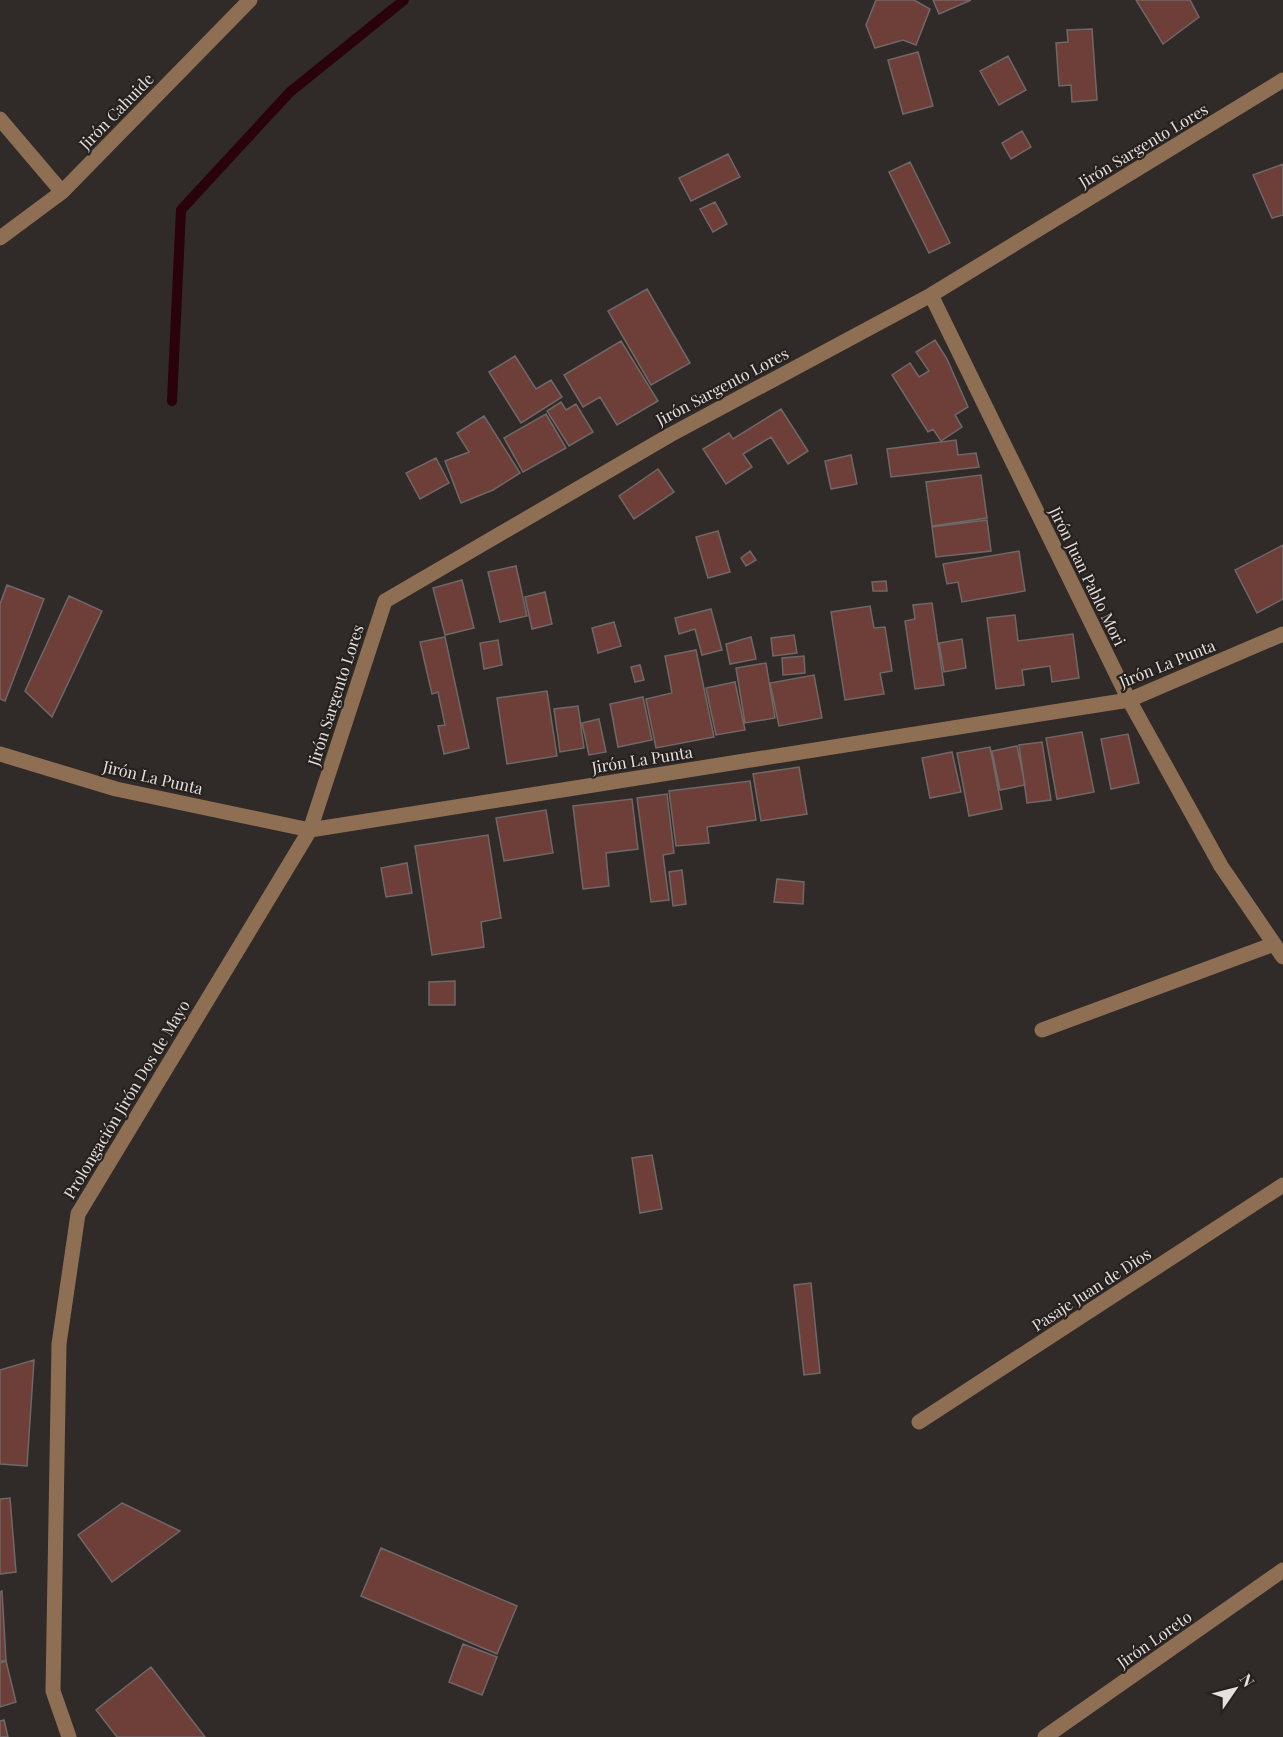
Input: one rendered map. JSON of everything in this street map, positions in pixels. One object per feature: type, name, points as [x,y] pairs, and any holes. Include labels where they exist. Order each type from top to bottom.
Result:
[{"type":"street","name":"Jirón Cahuide","points":[[0,238],[62,192],[250,0]]},
{"type":"street","name":"Jirón Sargento Lores","points":[[310,830],[385,601],[670,435],[931,295],[1283,80]]},
{"type":"street","points":[[0,119],[62,192]]},
{"type":"street","name":"Jirón Juan Pablo Mori","points":[[931,295],[1129,700],[1221,866],[1279,950]]},
{"type":"street","name":"Jirón La Punta","points":[[0,754],[116,789],[310,830],[1129,700],[1283,634]]},
{"type":"street","name":"Prolongación Jirón Dos de Mayo","points":[[69,1737],[53,1691],[58,1356],[78,1214],[310,830]]},
{"type":"street","points":[[1042,1030],[1279,950]]},
{"type":"street","name":"Pasaje Juan de Dios","points":[[919,1422],[1283,1185]]},
{"type":"street","name":"Jirón Loreto","points":[[1045,1737],[1283,1570]]},
{"type":"building","points":[[876,0],[914,0],[930,9],[916,45],[903,40],[875,48],[866,25]]},
{"type":"building","points":[[933,0],[971,0],[939,14]]},
{"type":"building","points":[[1136,0],[1190,0],[1199,17],[1163,44]]},
{"type":"building","points":[[1092,29],[1097,100],[1072,102],[1071,85],[1059,86],[1056,43],[1068,42],[1067,30]]},
{"type":"building","points":[[918,52],[933,106],[903,114],[888,60]]},
{"type":"building","points":[[1008,56],[1026,90],[999,105],[980,71]]},
{"type":"building","points":[[1022,131],[1031,147],[1011,159],[1002,143]]},
{"type":"building","points":[[728,154],[740,177],[691,201],[679,178]]},
{"type":"building","points":[[910,162],[950,243],[929,253],[889,172]]},
{"type":"building","points":[[1283,164],[1283,215],[1272,218],[1253,175]]},
{"type":"building","points":[[715,202],[727,224],[713,232],[700,209]]},
{"type":"building","points":[[647,289],[690,363],[651,385],[608,311]]},
{"type":"building","points":[[935,340],[947,359],[968,407],[955,415],[962,427],[941,441],[933,429],[928,432],[892,375],[910,363],[919,377],[929,371],[916,352]]},
{"type":"building","points":[[621,341],[658,401],[617,425],[600,397],[583,407],[564,375]]},
{"type":"building","points":[[515,356],[536,389],[551,380],[562,397],[521,423],[489,372]]},
{"type":"building","points":[[561,402],[566,410],[576,404],[593,432],[569,446],[547,411]]},
{"type":"building","points":[[781,409],[808,451],[788,464],[771,437],[743,454],[752,467],[726,484],[703,449],[729,433],[733,439]]},
{"type":"building","points":[[546,414],[566,448],[523,472],[504,438]]},
{"type":"building","points":[[484,416],[520,473],[493,490],[461,503],[445,461],[469,452],[457,433]]},
{"type":"building","points":[[956,440],[958,455],[976,453],[979,467],[891,477],[887,449]]},
{"type":"building","points":[[851,455],[857,484],[831,489],[825,461]]},
{"type":"building","points":[[436,458],[449,483],[420,499],[406,473]]},
{"type":"building","points":[[658,469],[674,492],[634,519],[619,496]]},
{"type":"building","points":[[981,475],[987,518],[932,526],[926,482]]},
{"type":"building","points":[[987,520],[991,551],[936,557],[932,527]]},
{"type":"building","points":[[718,531],[730,572],[708,578],[696,537]]},
{"type":"building","points":[[1283,545],[1283,599],[1257,613],[1235,570]]},
{"type":"building","points":[[750,551],[756,560],[746,566],[741,558]]},
{"type":"building","points":[[1019,551],[1025,591],[962,602],[958,582],[947,584],[943,564]]},
{"type":"building","points":[[516,566],[527,616],[500,622],[488,572]]},
{"type":"building","points":[[462,580],[474,628],[445,635],[433,588]]},
{"type":"building","points":[[886,581],[887,591],[873,591],[872,582]]},
{"type":"building","points":[[7,585],[44,599],[5,701],[0,699],[0,604]]},
{"type":"building","points":[[545,592],[552,624],[532,629],[525,597]]},
{"type":"building","points":[[69,596],[102,611],[52,717],[25,691]]},
{"type":"building","points":[[932,603],[944,685],[915,689],[905,621],[915,619],[913,605]]},
{"type":"building","points":[[870,606],[874,628],[885,627],[892,671],[880,673],[884,694],[845,700],[831,612]]},
{"type":"building","points":[[711,609],[722,650],[702,655],[695,629],[679,634],[675,618]]},
{"type":"building","points":[[1015,615],[1018,641],[1073,634],[1079,678],[1052,682],[1050,666],[1022,670],[1024,685],[996,689],[987,618]]},
{"type":"building","points":[[614,622],[621,646],[598,653],[592,628]]},
{"type":"building","points":[[794,635],[797,653],[773,656],[771,638]]},
{"type":"building","points":[[445,637],[469,748],[444,754],[438,726],[445,725],[438,692],[432,694],[420,642]]},
{"type":"building","points":[[751,637],[756,659],[730,664],[726,644]]},
{"type":"building","points":[[962,639],[966,668],[944,672],[939,643]]},
{"type":"building","points":[[498,640],[502,665],[484,669],[480,643]]},
{"type":"building","points":[[696,650],[714,737],[656,748],[646,699],[672,693],[665,656]]},
{"type":"building","points":[[804,656],[805,673],[783,675],[782,658]]},
{"type":"building","points":[[766,663],[775,718],[745,723],[736,668]]},
{"type":"building","points":[[640,665],[644,680],[635,682],[631,667]]},
{"type":"building","points":[[814,675],[822,718],[779,726],[770,683]]},
{"type":"building","points":[[735,682],[745,730],[716,735],[706,688]]},
{"type":"building","points":[[547,691],[557,756],[507,764],[497,698]]},
{"type":"building","points":[[643,697],[652,740],[618,747],[610,704]]},
{"type":"building","points":[[578,706],[584,748],[560,752],[554,709]]},
{"type":"building","points":[[599,719],[606,752],[589,755],[582,723]]},
{"type":"building","points":[[1082,732],[1094,792],[1057,799],[1046,738]]},
{"type":"building","points":[[1128,734],[1139,783],[1111,789],[1101,739]]},
{"type":"building","points":[[1042,742],[1051,800],[1027,803],[1019,745]]},
{"type":"building","points":[[1017,746],[1025,785],[1000,790],[992,751]]},
{"type":"building","points":[[990,747],[1002,809],[969,816],[957,753]]},
{"type":"building","points":[[952,752],[961,792],[930,798],[922,758]]},
{"type":"building","points":[[799,767],[807,814],[761,821],[753,774]]},
{"type":"building","points":[[750,781],[756,820],[707,827],[709,843],[676,846],[669,791]]},
{"type":"building","points":[[667,794],[674,853],[663,855],[669,900],[651,902],[637,798]]},
{"type":"building","points":[[632,799],[638,849],[606,853],[609,886],[583,889],[573,806]]},
{"type":"building","points":[[546,810],[553,853],[504,861],[496,818]]},
{"type":"building","points":[[488,835],[501,918],[481,922],[484,947],[432,955],[415,846]]},
{"type":"building","points":[[407,863],[412,893],[386,897],[381,868]]},
{"type":"building","points":[[682,870],[686,904],[673,906],[669,872]]},
{"type":"building","points":[[777,879],[804,882],[803,904],[774,902]]},
{"type":"building","points":[[455,981],[455,1005],[429,1005],[429,982]]},
{"type":"building","points":[[652,1155],[662,1209],[640,1213],[632,1158]]},
{"type":"building","points":[[811,1283],[820,1373],[804,1375],[794,1285]]},
{"type":"building","points":[[34,1360],[27,1466],[0,1464],[0,1370]]},
{"type":"building","points":[[10,1498],[16,1572],[0,1574],[0,1499]]},
{"type":"building","points":[[122,1503],[180,1531],[112,1582],[78,1535]]},
{"type":"building","points":[[381,1548],[517,1606],[497,1654],[361,1596]]},
{"type":"building","points":[[2,1591],[6,1661],[0,1661],[0,1592]]},
{"type":"building","points":[[463,1644],[497,1657],[482,1695],[449,1682]]},
{"type":"building","points":[[6,1661],[16,1702],[0,1707],[0,1663]]},
{"type":"building","points":[[151,1667],[205,1737],[117,1737],[96,1710]]},
{"type":"building","points":[[4,1720],[8,1737],[0,1737],[0,1721]]},
{"type":"waterway","points":[[172,401],[181,210],[290,92],[404,0]]}]
